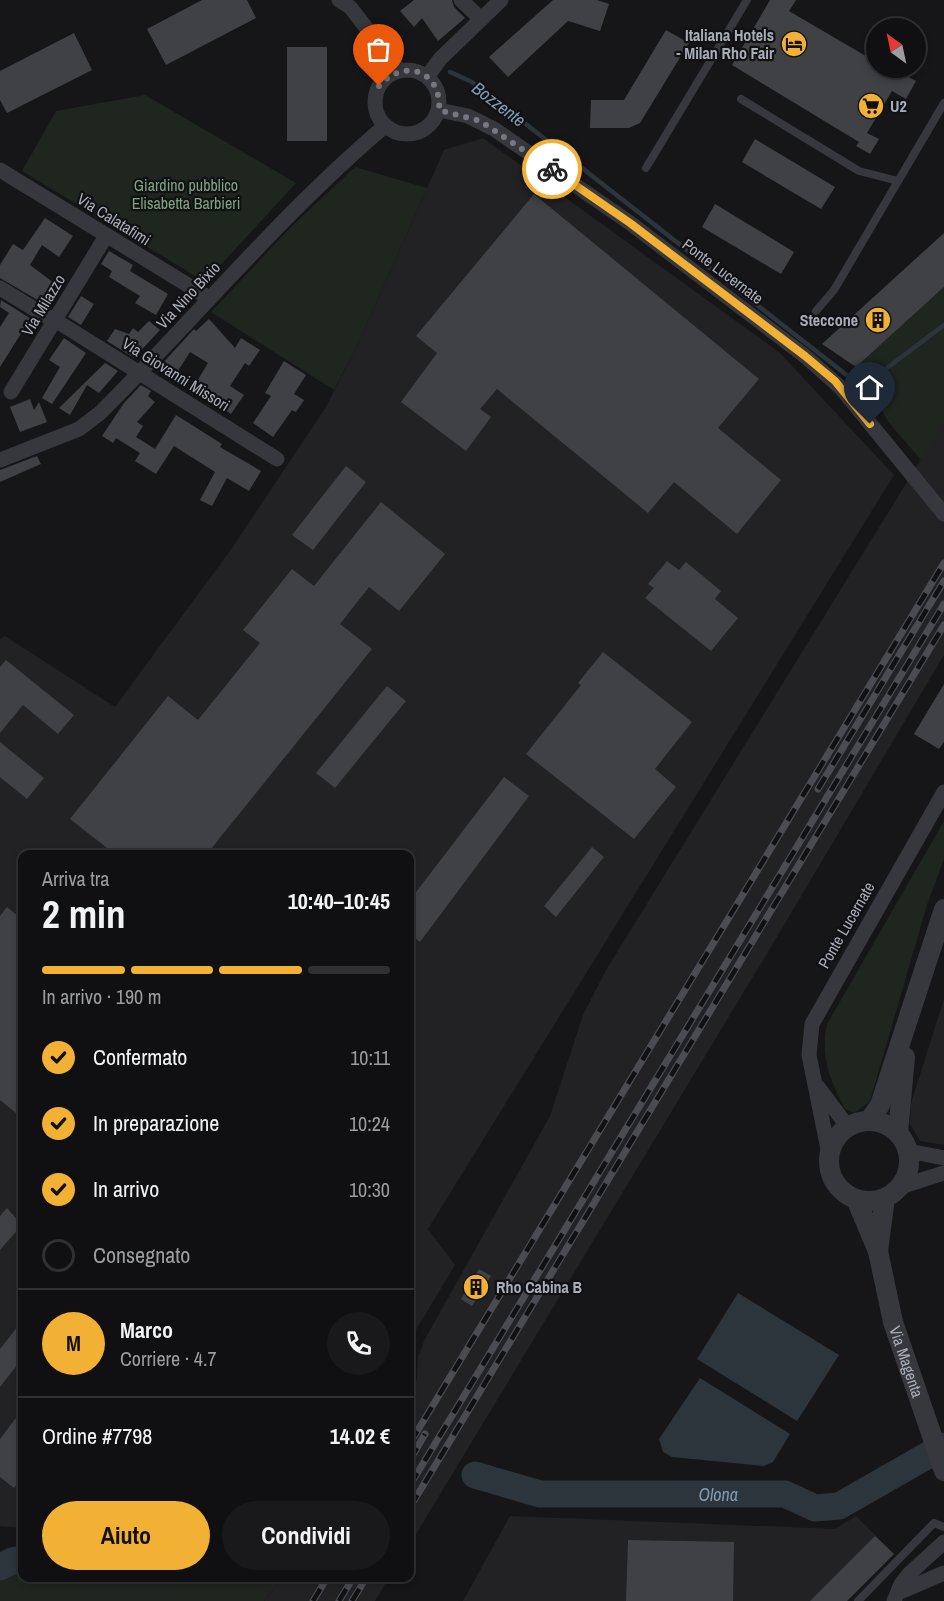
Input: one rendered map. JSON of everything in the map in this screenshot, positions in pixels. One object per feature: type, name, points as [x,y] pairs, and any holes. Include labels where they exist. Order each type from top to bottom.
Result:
[{"type":"street","points":[[339,0],[350,7],[367,32],[400,71]]},
{"type":"street","points":[[461,0],[482,19]]},
{"type":"street","points":[[427,76],[440,59],[501,0]]},
{"type":"street","points":[[410,70],[427,76],[438,92],[439,110],[435,119],[421,132],[402,135],[385,126],[376,111],[376,94],[385,79],[400,71],[410,70]]},
{"type":"street","name":"Ponte Lucernate","points":[[439,110],[480,121],[545,164],[639,230],[825,372],[944,514]]},
{"type":"street","name":"Via Nino Bixio","points":[[0,460],[89,422],[315,190],[385,126]]},
{"type":"street","name":"Via Calatafimi","points":[[0,170],[209,298]]},
{"type":"street","name":"Via Milazzo","points":[[11,392],[106,236]]},
{"type":"street","name":"Via Giovanni Missori","points":[[0,288],[140,372],[277,459]]},
{"type":"street","name":"Ponte Lucernate","points":[[829,1154],[809,1054],[812,1024],[944,792]]},
{"type":"street","points":[[868,1121],[880,1105],[911,1016],[944,909]]},
{"type":"street","points":[[898,1133],[911,1016]]},
{"type":"street","name":"Ponte Lucernate","points":[[817,1085],[848,1127]]},
{"type":"street","points":[[893,1192],[908,1172],[908,1151],[898,1133],[882,1123],[868,1121],[848,1127],[837,1136],[829,1154],[829,1168],[834,1182],[842,1191],[856,1199],[868,1202],[944,1173]]},
{"type":"street","points":[[908,1151],[944,1158]]},
{"type":"street","name":"Via Magenta","points":[[878,1251],[893,1192]]},
{"type":"street","name":"Via Magenta","points":[[856,1199],[878,1251],[893,1322],[942,1466]]},
{"type":"street","points":[[897,1596],[901,1584],[910,1573],[944,1542]]},
{"type":"street","points":[[897,1596],[944,1573]]},
{"type":"lane","points":[[646,168],[747,0]]},
{"type":"lane","points":[[741,99],[859,171],[898,181]]},
{"type":"lane","points":[[816,311],[834,290],[944,103]]},
{"type":"lane","points":[[858,1601],[934,1523],[944,1527]]},
{"type":"shaded area","points":[[483,138],[779,352],[894,475],[428,1229],[455,1265],[414,1333],[414,850],[18,850],[18,1528],[0,1526],[0,639],[5,636],[115,707],[232,548],[326,407],[355,350],[444,150]]},
{"type":"shaded area","points":[[944,422],[944,655],[771,947],[414,1537],[414,1388],[417,1379],[418,1357],[425,1339],[550,1116],[583,1015],[606,970]]},
{"type":"shaded area","points":[[944,999],[944,1145],[920,1141],[910,1124],[911,1103]]},
{"type":"shaded area","points":[[738,1293],[839,1355],[797,1421],[697,1359]]},
{"type":"shaded area","points":[[700,1378],[790,1434],[773,1462],[764,1466],[672,1457],[663,1452],[659,1439]]},
{"type":"shaded area","points":[[510,1516],[835,1529],[856,1516],[894,1554],[847,1601],[463,1601]]},
{"type":"shaded area","points":[[279,1582],[387,1582],[375,1601],[264,1601]]},
{"type":"green space","name":"Giardino pubblico Elisabetta Barbieri","points":[[145,95],[296,183],[205,282],[22,171],[56,111]]},
{"type":"green space","name":"Giardino pubblico Elisabetta Barbieri","points":[[355,167],[427,188],[355,350],[334,390],[211,312],[292,226]]},
{"type":"green space","points":[[944,287],[944,422],[922,461],[889,423],[856,367]]},
{"type":"green space","points":[[944,821],[944,859],[927,905],[870,1101],[854,1113],[845,1109],[828,1068],[825,1047],[827,1024]]},
{"type":"green space","points":[[18,1568],[18,1582],[279,1582],[264,1601],[0,1601],[0,1576]]},
{"type":"building","points":[[202,0],[247,0],[256,18],[166,65],[147,29]]},
{"type":"building","points":[[414,0],[452,0],[454,7],[465,18],[438,41],[422,18],[414,27],[400,11]]},
{"type":"building","points":[[553,0],[597,0],[609,4],[600,31],[568,21],[508,77],[489,57]]},
{"type":"building","points":[[770,0],[796,0],[789,11],[866,56],[866,78],[910,78],[916,81],[906,99],[892,91],[867,133],[879,139],[870,154],[856,146],[859,142],[732,65]]},
{"type":"building","points":[[666,30],[689,43],[640,123],[629,128],[590,128],[591,100],[624,100]]},
{"type":"building","points":[[74,33],[92,70],[7,113],[0,100],[0,71]]},
{"type":"building","points":[[287,47],[327,47],[327,141],[287,141]]},
{"type":"building","points":[[755,139],[835,187],[821,209],[742,162]]},
{"type":"building","points":[[534,194],[759,379],[718,428],[781,480],[737,534],[674,482],[648,513],[497,389],[480,409],[491,417],[466,451],[401,402],[437,353],[416,336]]},
{"type":"building","points":[[715,204],[794,252],[781,274],[702,227]]},
{"type":"building","points":[[45,218],[73,236],[59,257],[42,245],[30,265],[54,283],[41,302],[0,278],[0,265],[13,244],[23,250]]},
{"type":"building","name":"Steccone","points":[[944,233],[944,287],[856,367],[822,344]]},
{"type":"building","points":[[109,251],[133,265],[130,271],[168,294],[156,315],[135,303],[140,296],[109,277],[112,271],[101,264]]},
{"type":"building","points":[[81,296],[94,304],[81,325],[68,317]]},
{"type":"building","points":[[1,300],[36,322],[32,328],[27,324],[0,367],[0,327],[9,313],[0,307]]},
{"type":"building","points":[[209,319],[235,348],[241,338],[260,350],[249,366],[245,363],[230,386],[244,395],[231,414],[193,388],[208,363],[190,352],[176,374],[162,364],[194,329],[196,331]]},
{"type":"building","points":[[149,321],[160,330],[134,358],[107,341],[115,329],[129,334],[133,328],[138,332]]},
{"type":"building","points":[[64,338],[86,353],[52,404],[42,398],[60,367],[49,360]]},
{"type":"building","points":[[284,361],[306,375],[294,394],[304,400],[296,412],[292,410],[273,437],[253,423],[271,396],[265,393]]},
{"type":"building","points":[[105,363],[118,371],[99,393],[87,385],[70,415],[59,408]]},
{"type":"building","points":[[141,385],[151,391],[148,396],[155,402],[137,422],[143,426],[136,437],[155,449],[176,415],[222,444],[220,447],[261,471],[249,491],[227,478],[212,506],[200,500],[215,472],[174,446],[156,474],[135,461],[140,453],[116,438],[113,443],[102,436],[124,403]]},
{"type":"building","points":[[30,399],[34,410],[39,402],[47,422],[20,432],[10,407]]},
{"type":"building","points":[[37,456],[41,464],[0,482],[0,470]]},
{"type":"building","points":[[346,466],[366,482],[313,550],[292,535]]},
{"type":"building","points":[[381,502],[445,554],[399,611],[369,587],[340,624],[372,649],[210,850],[110,850],[70,819],[168,696],[198,720],[260,643],[243,630],[292,569],[314,586]]},
{"type":"building","points":[[667,561],[679,570],[686,562],[721,591],[715,599],[738,618],[711,651],[645,598],[654,588],[648,584]]},
{"type":"building","points":[[603,652],[692,722],[655,769],[676,787],[634,839],[526,754],[581,685],[578,683]]},
{"type":"building","points":[[6,660],[74,715],[58,734],[23,705],[0,733],[0,667]]},
{"type":"building","points":[[944,684],[944,742],[939,749],[914,734]]},
{"type":"building","points":[[387,686],[406,701],[335,788],[316,773]]},
{"type":"building","points":[[0,742],[44,778],[27,799],[0,777]]},
{"type":"building","points":[[504,777],[529,796],[420,942],[414,937],[414,895]]},
{"type":"building","points":[[592,847],[604,857],[556,917],[544,906]]},
{"type":"building","points":[[7,907],[18,916],[18,1115],[0,1100],[0,916]]},
{"type":"building","points":[[7,1208],[18,1220],[18,1230],[0,1250],[0,1216]]},
{"type":"building","name":"Rho Cabina B","points":[[479,1269],[491,1276],[472,1306],[461,1299]]},
{"type":"building","points":[[18,1326],[18,1364],[0,1387],[0,1349]]},
{"type":"building","points":[[18,1415],[18,1483],[14,1488],[0,1477],[0,1439]]},
{"type":"building","points":[[875,1536],[894,1554],[847,1601],[810,1601]]},
{"type":"building","points":[[628,1540],[734,1542],[733,1601],[626,1601]]},
{"type":"waterway","name":"Bozzente","points":[[450,72],[472,82],[862,387],[944,325]]},
{"type":"waterway","name":"Olona","points":[[475,1475],[540,1494],[785,1494],[815,1508],[839,1506],[944,1446]]},
{"type":"waterway","name":"Olona","points":[[0,1567],[18,1560]]},
{"type":"railway","points":[[414,1436],[944,563]]},
{"type":"railway","points":[[818,789],[944,581]]},
{"type":"railway","points":[[414,1478],[944,604]]},
{"type":"railway","points":[[414,1500],[944,625]]},
{"type":"railway","points":[[414,1453],[425,1434]]},
{"type":"railway","points":[[313,1601],[325,1582]]},
{"type":"railway","points":[[339,1601],[351,1582]]},
{"type":"railway","points":[[352,1601],[364,1582]]},
{"type":"way so far","points":[[379,86],[385,79],[400,71],[419,72],[427,76],[438,92],[439,110],[480,121],[552,169]]},
{"type":"place","name":"Italiana Hotels - Milan Rho Fair","points":[[794,44]]},
{"type":"place","name":"U2","points":[[871,106]]},
{"type":"place","name":"Steccone","points":[[878,320]]},
{"type":"place","name":"Rho Cabina B","points":[[476,1287]]},
{"type":"route","points":[[552,169],[630,223],[825,372],[870,424]]}]
